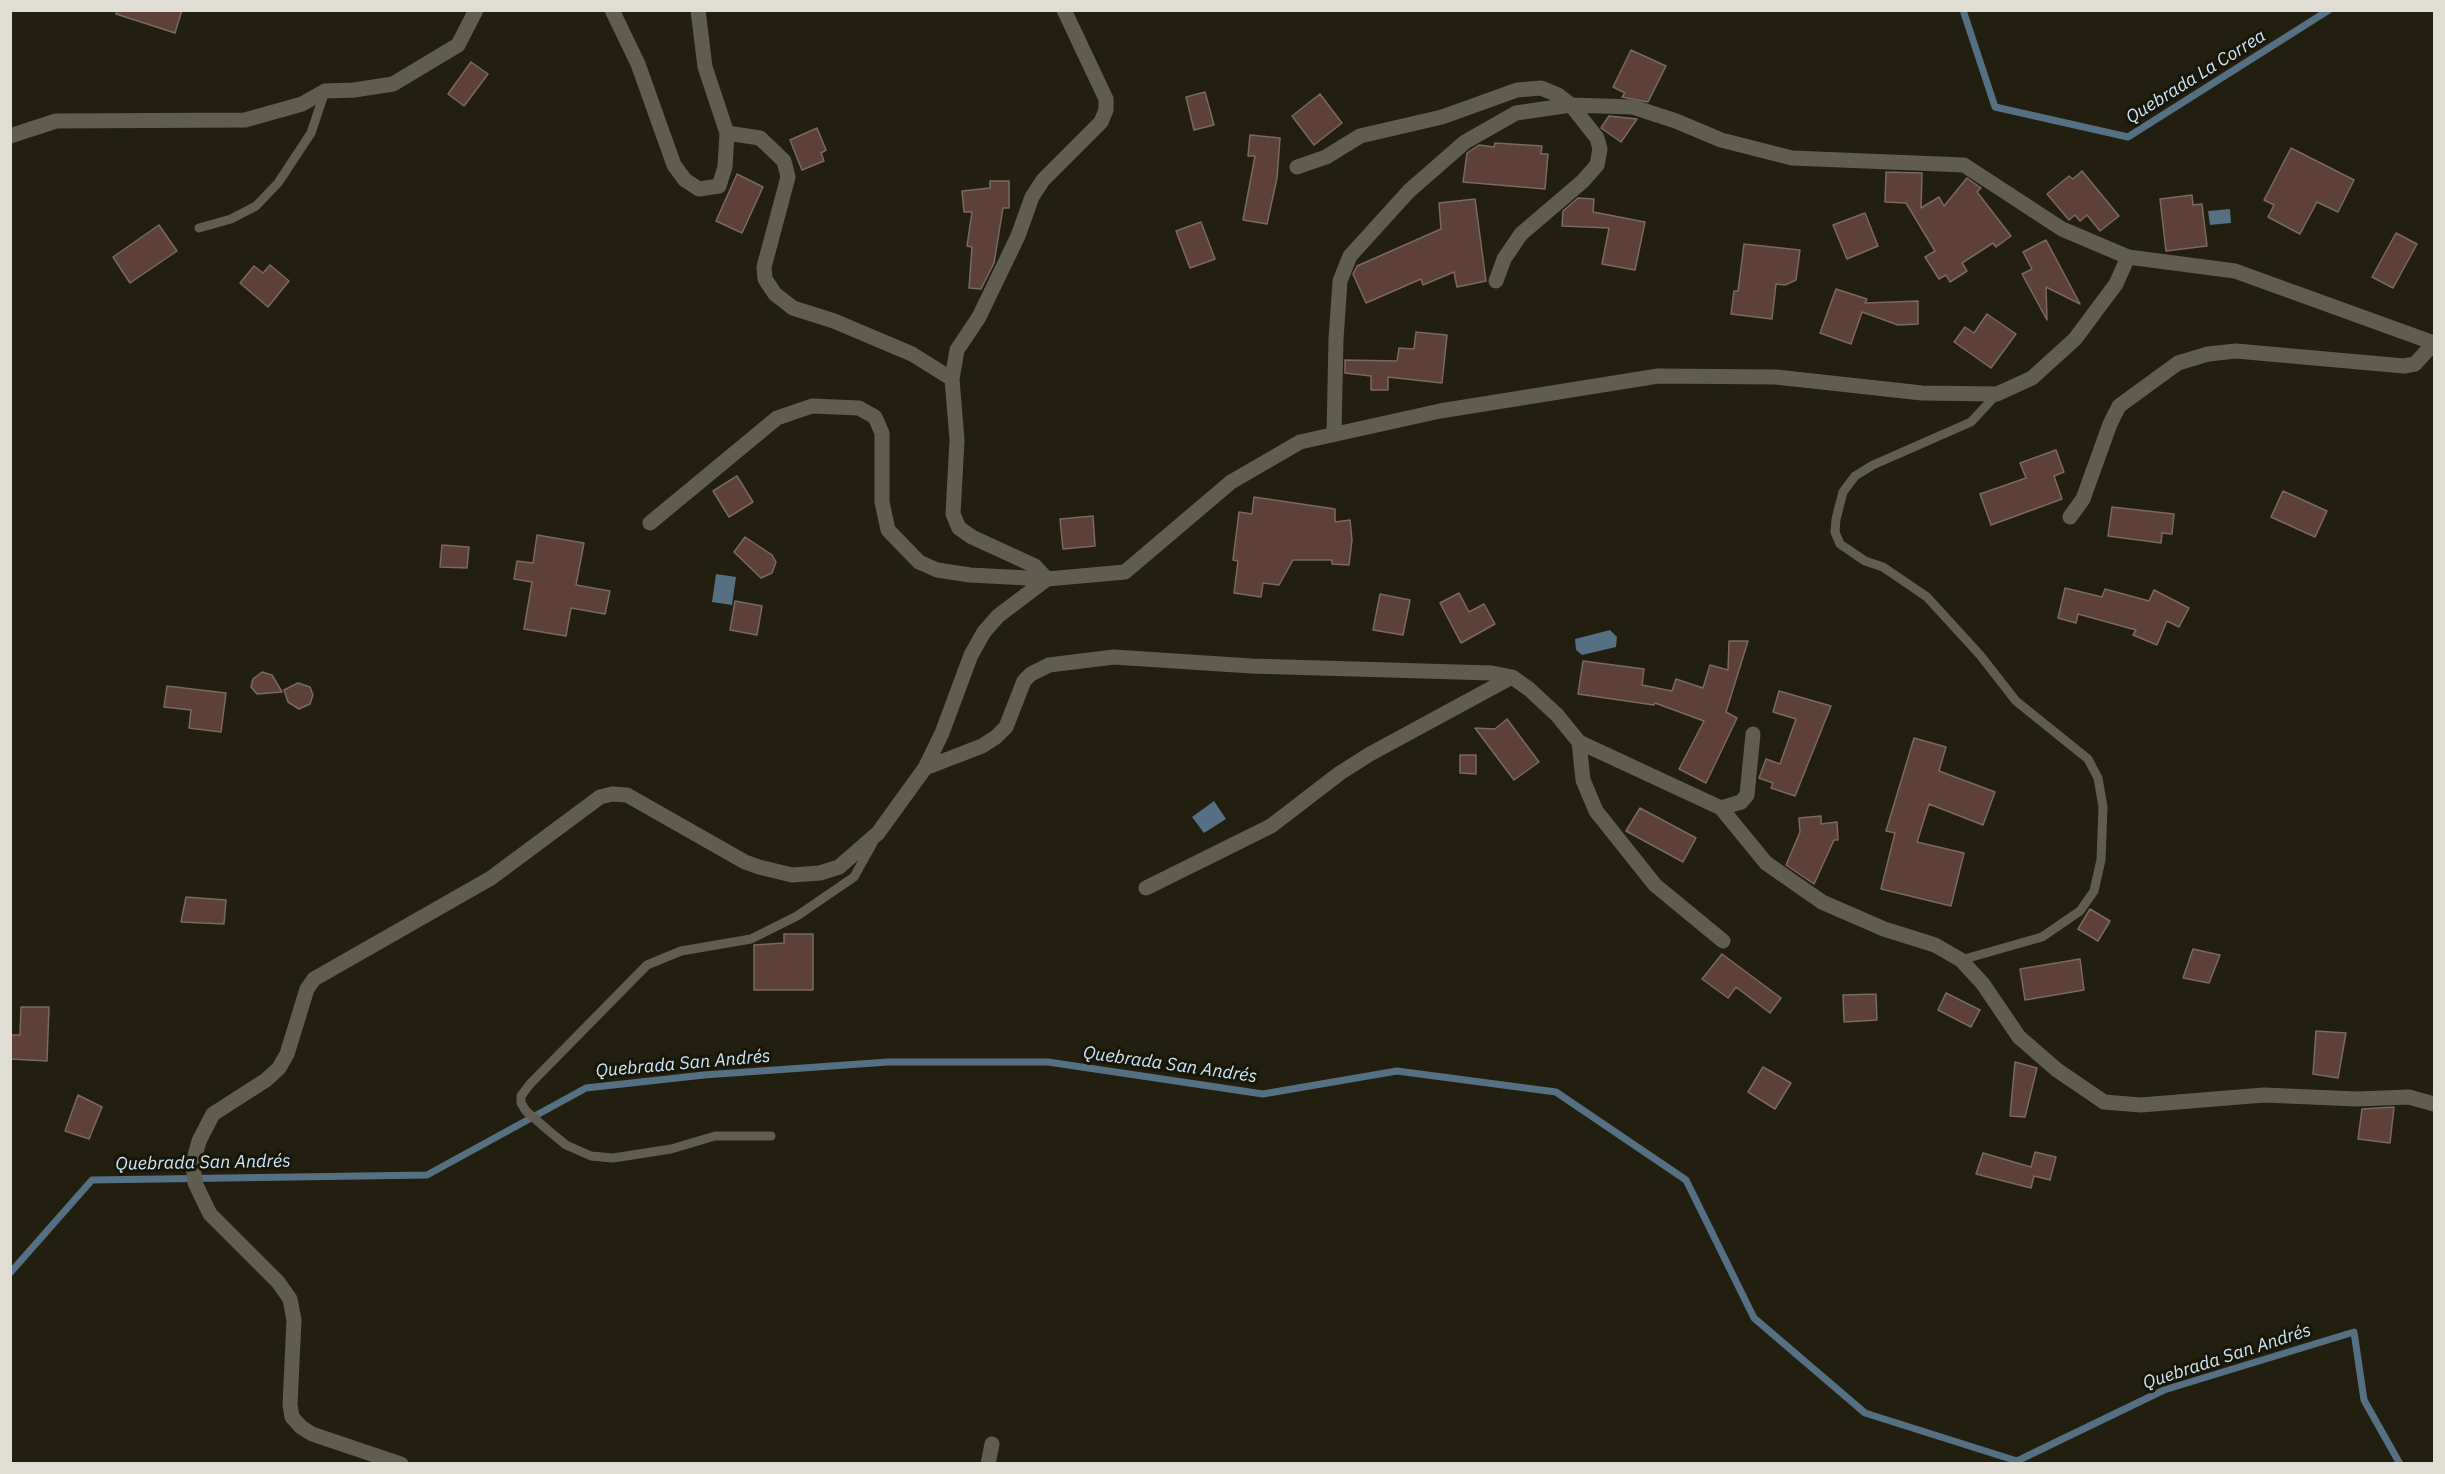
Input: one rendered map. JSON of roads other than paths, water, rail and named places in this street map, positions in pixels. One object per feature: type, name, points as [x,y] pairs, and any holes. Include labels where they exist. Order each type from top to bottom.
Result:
[{"type":"street","points":[[10,136],[56,121],[245,120],[302,104],[325,91],[354,90],[393,84],[458,45],[476,10]]},
{"type":"street","points":[[612,10],[639,64],[674,165],[685,180],[699,189],[719,186],[725,167],[727,133],[705,67],[698,10]]},
{"type":"street","points":[[1047,579],[1035,566],[972,537],[959,528],[953,514],[957,440],[952,379],[957,350],[979,317],[1018,236],[1032,196],[1043,180],[1101,122],[1106,110],[1106,99],[1064,10]]},
{"type":"street","points":[[1297,167],[1326,157],[1360,136],[1442,117],[1517,90],[1540,88],[1558,95],[1571,105],[1597,138],[1600,149],[1597,165],[1583,181],[1521,234],[1504,259],[1496,280]]},
{"type":"street","points":[[1334,434],[1340,281],[1350,256],[1409,191],[1465,142],[1516,113],[1571,105],[1633,107],[1676,121],[1720,140],[1792,158],[1964,165],[2062,229],[2128,257],[2235,271],[2434,343],[2415,364],[2404,366],[2236,351],[2208,354],[2178,363],[2119,406],[2110,424],[2083,500],[2070,517]]},
{"type":"street","points":[[727,133],[760,138],[784,161],[788,177],[764,267],[765,279],[775,294],[794,308],[834,321],[904,351],[952,379]]},
{"type":"street","points":[[650,523],[777,418],[812,405],[859,408],[875,417],[882,433],[882,502],[888,530],[918,562],[937,570],[970,575],[1047,579],[1125,572],[1231,482],[1300,442],[1440,411],[1658,376],[1776,377],[1922,393],[1997,394],[2032,378],[2076,339],[2116,284],[2128,257]]},
{"type":"street","points":[[401,1464],[312,1434],[292,1417],[290,1405],[294,1320],[290,1299],[278,1282],[210,1214],[195,1183],[193,1163],[199,1141],[213,1114],[266,1080],[279,1068],[287,1054],[307,989],[314,979],[491,878],[600,797],[612,794],[627,795],[745,862],[792,875],[820,873],[839,867],[879,833],[925,768],[945,724],[971,655],[984,632],[998,616],[1047,579]]},
{"type":"street","points":[[925,768],[973,750],[996,736],[1005,727],[1024,681],[1031,674],[1049,665],[1114,657],[1251,666],[1492,673],[1512,677],[1557,715],[1579,742],[1721,808],[1766,862],[1822,902],[1884,929],[1935,945],[1961,960],[1983,984],[2019,1037],[2057,1070],[2104,1102],[2140,1105],[2264,1095],[2357,1099],[2409,1097],[2434,1104]]},
{"type":"street","points":[[1146,888],[1271,826],[1370,754],[1512,677]]},
{"type":"street","points":[[1721,808],[1741,801],[1747,795],[1753,734]]},
{"type":"street","points":[[1579,742],[1583,780],[1596,811],[1655,885],[1723,940]]},
{"type":"street","points":[[987,1464],[992,1444]]},
{"type":"lane","points":[[199,228],[231,219],[256,206],[278,183],[311,133],[325,91]]},
{"type":"lane","points":[[1961,960],[2042,937],[2080,911],[2094,891],[2101,860],[2103,807],[2098,778],[2088,759],[2016,701],[1973,647],[1927,597],[1883,567],[1865,561],[1840,544],[1835,532],[1843,492],[1855,476],[1873,465],[1971,422],[1997,394]]},
{"type":"lane","points":[[771,1136],[715,1136],[671,1149],[613,1158],[591,1156],[574,1149],[526,1111],[520,1104],[521,1096],[530,1084],[647,965],[681,951],[751,939],[797,916],[854,878],[879,833]]},
{"type":"water","points":[[2230,209],[2231,223],[2210,225],[2208,211]]},
{"type":"water","points":[[716,574],[736,577],[732,605],[712,602]]},
{"type":"water","points":[[1610,630],[1617,637],[1616,647],[1582,655],[1576,650],[1575,639]]},
{"type":"water","points":[[1214,801],[1226,819],[1204,833],[1192,817]]},
{"type":"waterway","name":"Quebrada La Correa","points":[[1963,10],[1995,107],[2128,137],[2329,10]]},
{"type":"waterway","name":"Quebrada San Andrés","points":[[10,1273],[92,1180],[427,1175],[586,1088],[704,1075],[888,1062],[1048,1062],[1263,1094],[1397,1071],[1556,1092],[1686,1180],[1754,1318],[1865,1413],[2017,1461],[2164,1390],[2354,1332],[2364,1400],[2400,1464]]}]
